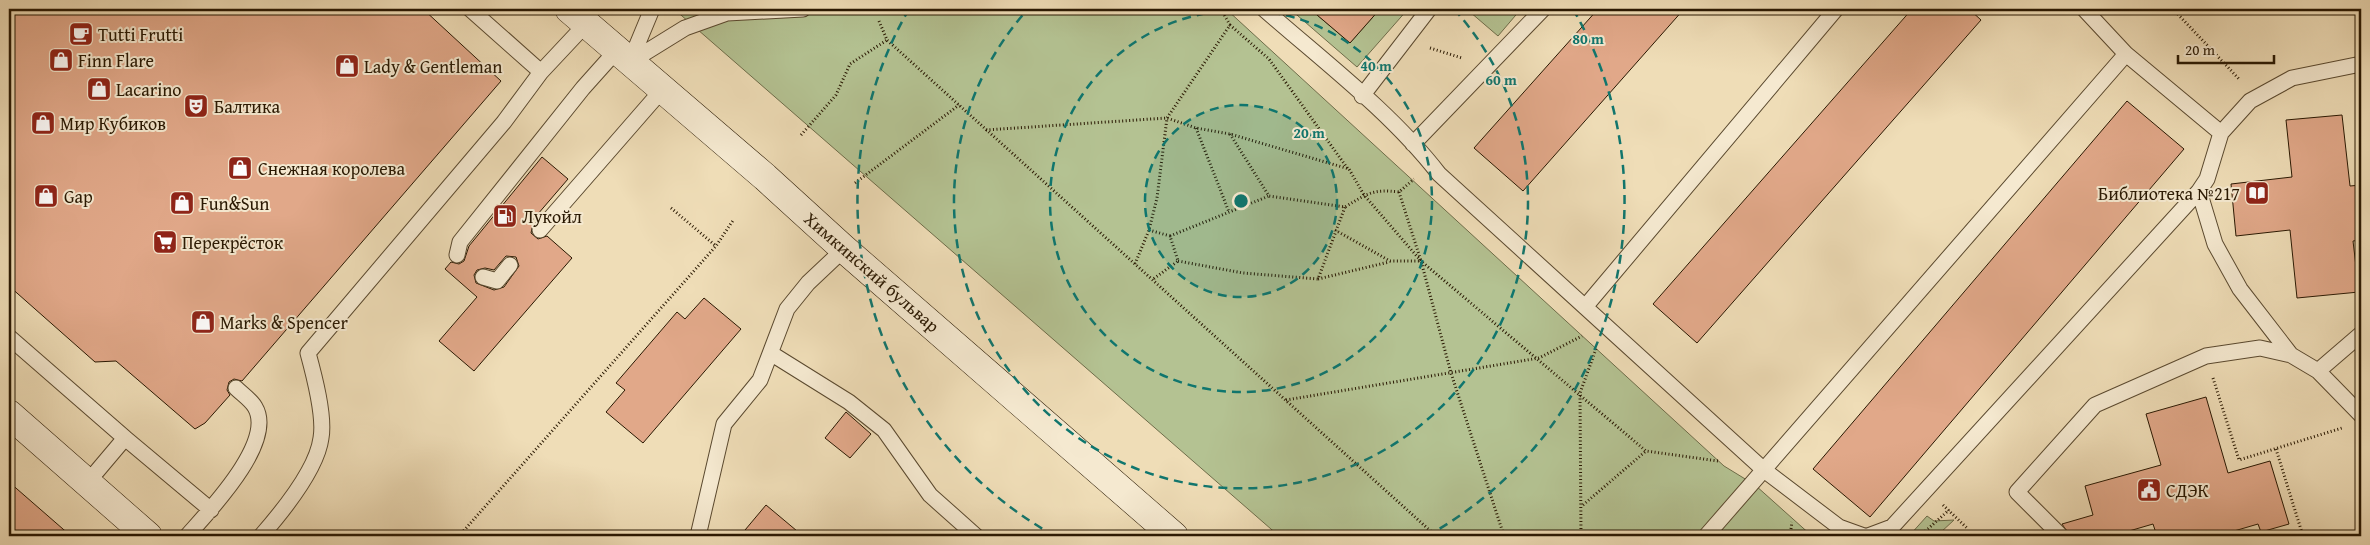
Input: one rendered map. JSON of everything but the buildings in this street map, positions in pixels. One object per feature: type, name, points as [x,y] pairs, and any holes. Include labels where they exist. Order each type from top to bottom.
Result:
[{"type":"main road","name":"Химкинский бульвар","points":[[577,16],[765,177],[844,249],[1174,536]]},
{"type":"main road","points":[[9,414],[148,536]]},
{"type":"lane","points":[[470,9],[541,72]]},
{"type":"lane","points":[[623,56],[652,9]]},
{"type":"lane","points":[[457,255],[460,242],[582,88],[623,56],[685,28],[727,13],[803,9]]},
{"type":"lane","points":[[1264,9],[1362,96],[1412,144],[1439,174],[1760,466],[1839,527],[1864,536]]},
{"type":"lane","points":[[1362,96],[1429,9]]},
{"type":"lane","points":[[1412,144],[1543,9]]},
{"type":"lane","points":[[1585,307],[1836,9]]},
{"type":"lane","points":[[2084,9],[2126,54],[2221,133]]},
{"type":"lane","points":[[261,536],[307,475],[322,438],[318,390],[308,353],[504,122],[541,72],[577,16]]},
{"type":"lane","points":[[1706,536],[1760,466],[2126,54]]},
{"type":"lane","points":[[1868,536],[1892,527],[2199,191],[2207,179],[2221,133],[2250,101],[2292,78],[2361,64]]},
{"type":"lane","points":[[540,230],[662,90]]},
{"type":"lane","points":[[2199,191],[2215,244],[2240,289],[2291,356]]},
{"type":"lane","points":[[698,536],[724,424],[760,380],[772,354],[787,310],[808,282],[844,249]]},
{"type":"lane","points":[[483,277],[497,281],[510,265]]},
{"type":"lane","points":[[2318,372],[2361,334]]},
{"type":"lane","points":[[9,337],[211,510]]},
{"type":"lane","points":[[2060,536],[2017,492],[2095,405],[2206,356],[2260,348],[2291,356],[2318,372],[2356,420]]},
{"type":"lane","points":[[772,354],[848,402],[884,430],[930,495],[976,536]]},
{"type":"lane","points":[[187,536],[211,510],[252,454],[259,431],[256,408],[236,388]]},
{"type":"lane","points":[[87,483],[126,438]]},
{"type":"path","points":[[1221,9],[1230,25],[1269,59],[1349,169],[1364,195],[1421,261],[1539,358],[1646,451],[1760,466]]},
{"type":"path","points":[[2173,9],[2257,96]]},
{"type":"path","points":[[879,21],[887,40],[1436,536]]},
{"type":"path","points":[[1135,264],[1149,230],[1157,198],[1167,118],[1230,25]]},
{"type":"path","points":[[801,135],[836,95],[850,64],[887,40]]},
{"type":"path","points":[[1405,40],[1488,66]]},
{"type":"path","points":[[855,182],[959,104]]},
{"type":"path","points":[[986,130],[1167,118],[1196,128],[1230,134],[1349,169]]},
{"type":"path","points":[[1196,128],[1229,212]]},
{"type":"path","points":[[1230,134],[1270,196]]},
{"type":"path","points":[[1318,279],[1345,207],[1364,195],[1378,190],[1400,192],[1431,164]]},
{"type":"path","points":[[1400,192],[1451,373],[1504,536]]},
{"type":"path","points":[[1149,230],[1170,236],[1270,196],[1345,207]]},
{"type":"path","points":[[672,208],[716,246]]},
{"type":"path","points":[[459,536],[716,246],[734,219]]},
{"type":"path","points":[[1335,230],[1390,262]]},
{"type":"path","points":[[1170,236],[1178,261]]},
{"type":"path","points":[[1152,280],[1178,261],[1243,273],[1318,279],[1390,262],[1421,261]]},
{"type":"path","points":[[1286,400],[1539,358],[1605,325]]},
{"type":"path","points":[[1582,536],[1580,393],[1605,325]]},
{"type":"path","points":[[2206,356],[2239,460],[2276,449],[2356,420]]},
{"type":"path","points":[[2276,449],[2303,536]]},
{"type":"path","points":[[1583,505],[1646,451]]},
{"type":"path","points":[[1925,491],[1968,528]]},
{"type":"path","points":[[1920,536],[1949,510]]},
{"type":"green space","points":[[674,9],[1226,9],[1724,466],[1755,485],[1812,536],[1279,536]]},
{"type":"green space","points":[[1290,9],[1310,9],[1350,43],[1380,9],[1408,9],[1357,67]]},
{"type":"green space","points":[[1473,9],[1521,9],[1498,36],[1470,12]]},
{"type":"green space","points":[[1927,516],[1934,521],[1954,520],[1940,533],[1942,536],[1909,536]]},
{"type":"place","name":"Tutti Frutti","points":[[81,34]]},
{"type":"place","name":"Finn Flare","points":[[61,60]]},
{"type":"place","name":"Lady & Gentleman","points":[[347,66]]},
{"type":"place","name":"Lacarino","points":[[99,89]]},
{"type":"place","name":"Балтика","points":[[196,106]]},
{"type":"place","name":"Мир Кубиков","points":[[43,123]]},
{"type":"place","name":"Снежная королева","points":[[240,168]]},
{"type":"place","name":"Библиотека №217","points":[[2257,193]]},
{"type":"place","name":"Gap","points":[[46,196]]},
{"type":"place","name":"Fun&Sun","points":[[182,203]]},
{"type":"place","name":"Лукойл","points":[[505,216]]},
{"type":"place","name":"Перекрёсток","points":[[165,242]]},
{"type":"place","name":"Marks & Spencer","points":[[203,322]]},
{"type":"place","name":"СДЭК","points":[[2149,490]]}]
